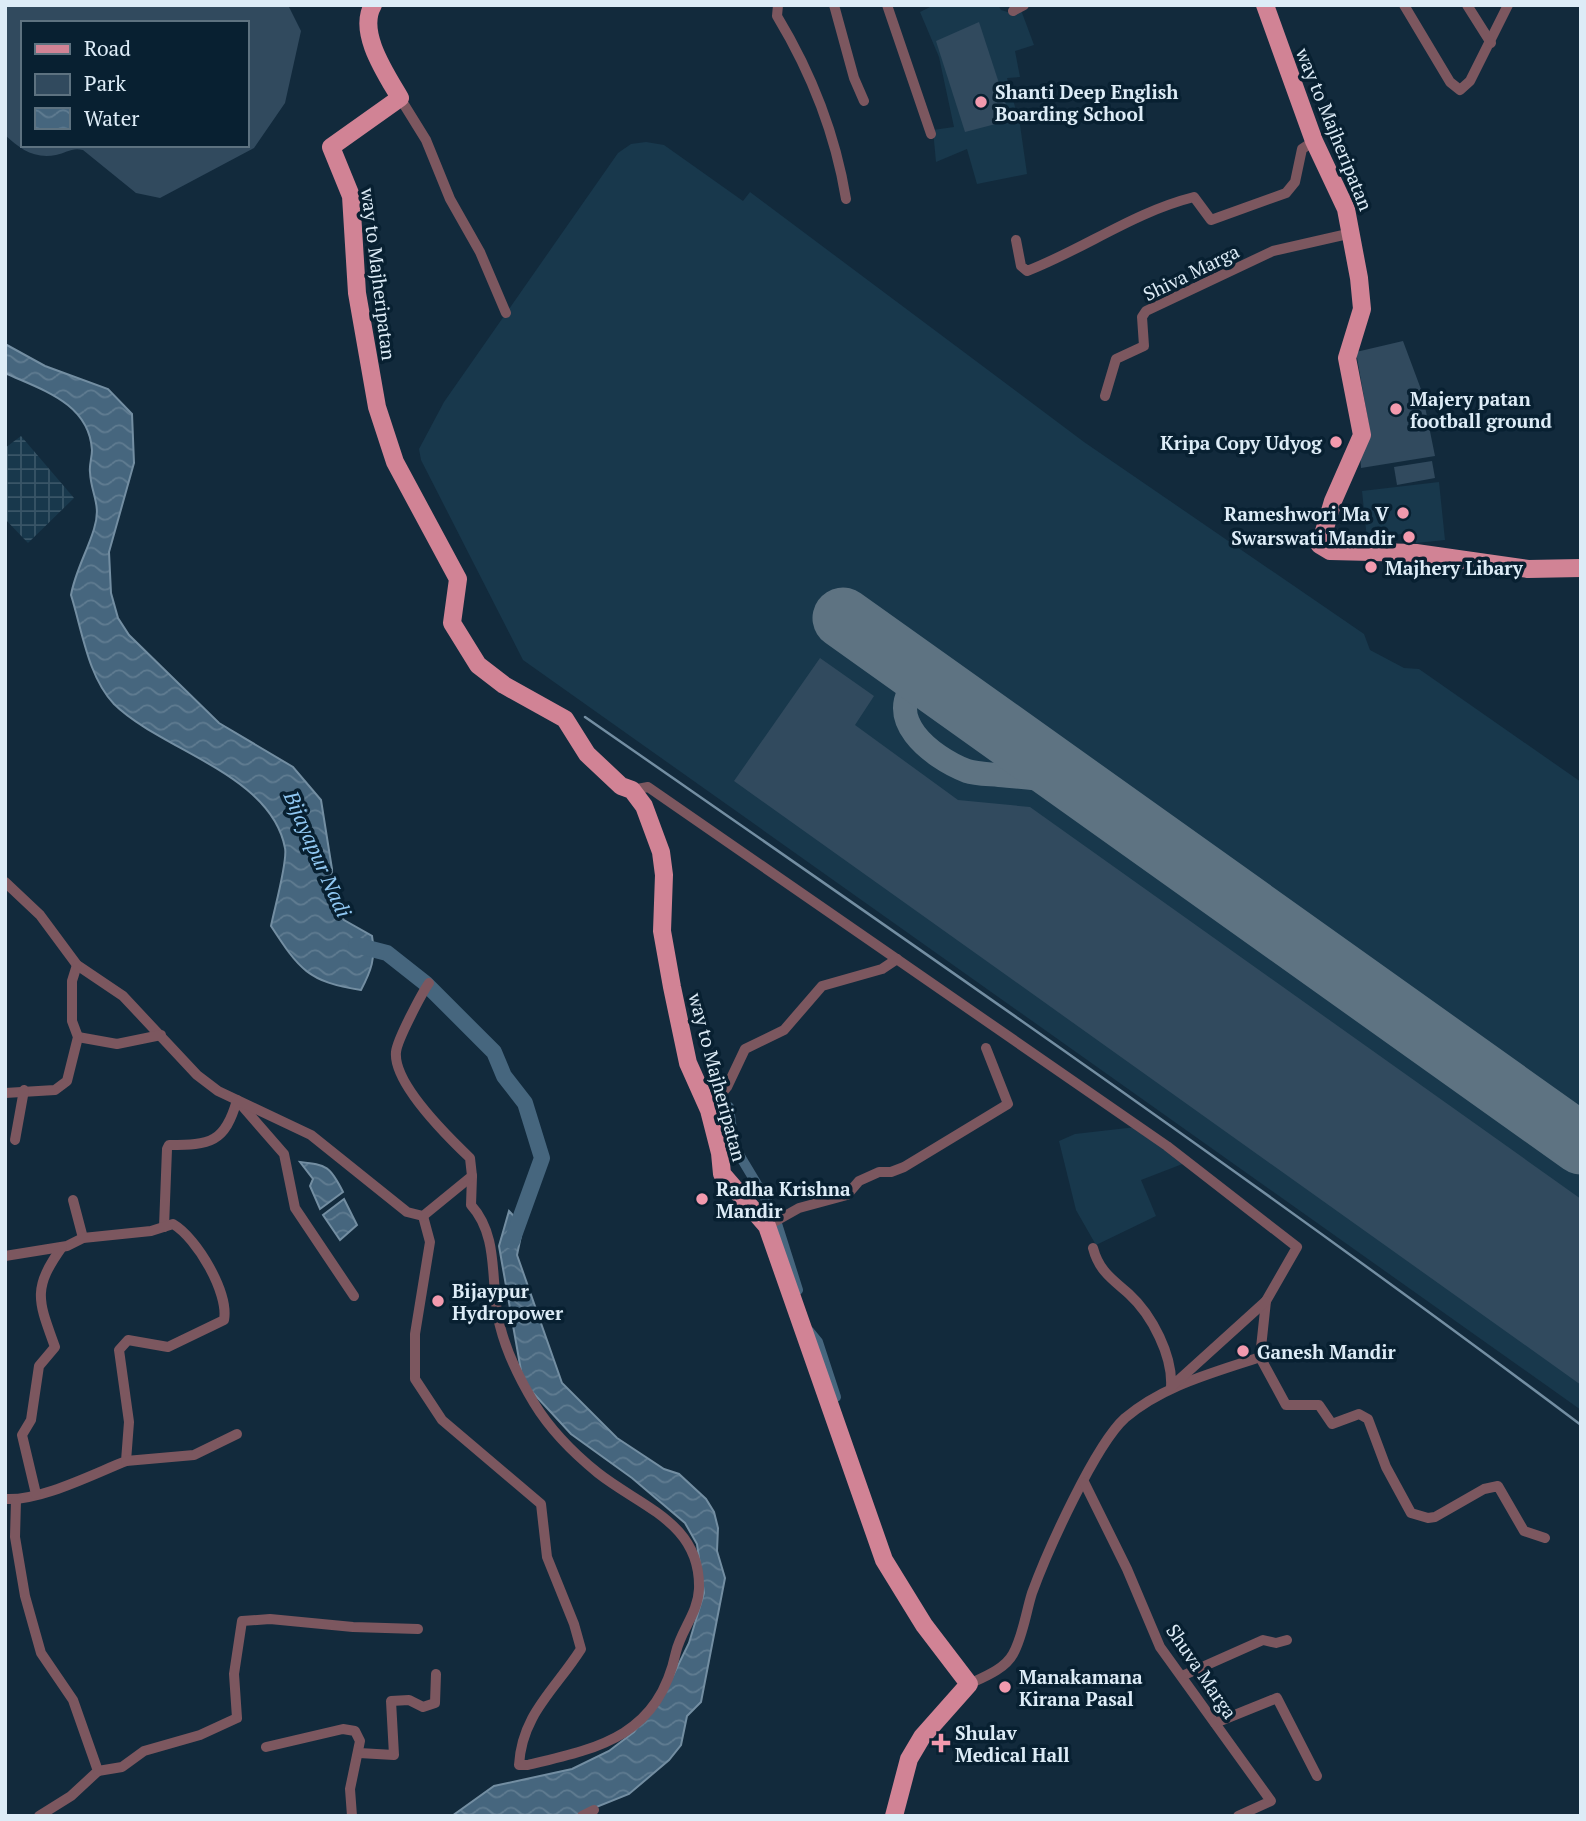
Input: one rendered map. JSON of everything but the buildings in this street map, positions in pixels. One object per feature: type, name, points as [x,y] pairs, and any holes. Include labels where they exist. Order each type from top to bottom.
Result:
[{"type":"main road","points":[[373,5],[369,13],[368,28],[400,98]]},
{"type":"main road","name":"way to Majheripatan","points":[[1265,5],[1314,141],[1346,209],[1352,233],[1362,309],[1348,358],[1362,435],[1333,501],[1320,545],[1329,551],[1416,553],[1528,569],[1581,568]]},
{"type":"main road","name":"way to Majheripatan","points":[[400,98],[331,147],[351,196],[357,293],[384,431],[395,461],[458,579],[458,596],[452,623],[478,665],[504,685],[565,719],[587,754],[621,786],[632,790],[645,806],[661,852],[664,875],[662,931],[672,987],[688,1063],[709,1110],[720,1153],[722,1174],[767,1226],[884,1560],[924,1625],[969,1684]]},
{"type":"main road","points":[[894,1816],[909,1759],[922,1737],[969,1684]]},
{"type":"street","points":[[778,5],[777,16],[815,85],[838,153],[846,199]]},
{"type":"street","points":[[834,5],[854,78],[864,100]]},
{"type":"street","points":[[887,5],[931,134]]},
{"type":"street","points":[[1013,11],[1024,5]]},
{"type":"street","points":[[1404,5],[1456,89],[1466,86],[1491,43],[1508,5]]},
{"type":"street","points":[[1467,5],[1491,43]]},
{"type":"street","points":[[400,98],[426,140],[450,199],[480,252],[506,313]]},
{"type":"street","points":[[1016,240],[1021,266],[1027,271],[1059,259],[1098,236],[1167,204],[1194,198],[1211,220],[1286,193],[1295,182],[1302,149],[1314,141]]},
{"type":"street","name":"Shiva Marga","points":[[1105,396],[1116,359],[1144,346],[1142,317],[1146,311],[1273,251],[1352,233]]},
{"type":"street","points":[[632,790],[648,787],[1167,1146],[1295,1244],[1297,1251],[1266,1301],[1171,1387],[1124,1419],[1091,1465],[1033,1590],[1013,1655],[992,1674],[969,1684]]},
{"type":"street","points":[[5,882],[40,915],[76,965],[123,996],[197,1075],[218,1091],[311,1135],[407,1212],[423,1216]]},
{"type":"street","points":[[709,1110],[727,1087],[745,1049],[784,1030],[822,986],[882,969],[897,960]]},
{"type":"street","points":[[5,1093],[55,1090],[67,1081],[78,1037],[72,1021],[72,981],[76,965]]},
{"type":"street","points":[[423,1216],[430,1242],[415,1334],[415,1379],[442,1420],[541,1504],[547,1557],[574,1624],[581,1649],[558,1684],[529,1718],[520,1741],[519,1765],[585,1752],[617,1740],[643,1719],[657,1699],[674,1664],[677,1647],[692,1620],[699,1592],[699,1563],[687,1539],[658,1512],[599,1474],[558,1438],[511,1361],[499,1324],[489,1240],[482,1218],[471,1205],[470,1158],[437,1126],[398,1069],[396,1050],[427,986]]},
{"type":"street","points":[[78,1037],[117,1044],[161,1035]]},
{"type":"street","points":[[767,1226],[799,1208],[847,1195],[859,1181],[879,1172],[891,1172],[904,1167],[1008,1104],[986,1048]]},
{"type":"street","points":[[15,1140],[24,1090]]},
{"type":"street","points":[[164,1227],[169,1145],[204,1145],[219,1137],[233,1115],[237,1100]]},
{"type":"street","points":[[237,1100],[284,1154],[296,1208],[354,1296]]},
{"type":"street","points":[[423,1216],[472,1177]]},
{"type":"street","points":[[73,1200],[83,1238]]},
{"type":"street","points":[[5,1256],[62,1247],[83,1238],[173,1224],[199,1249],[227,1306],[224,1320],[168,1347],[128,1340],[119,1350],[129,1422],[126,1461]]},
{"type":"street","points":[[36,1494],[22,1435],[31,1420],[39,1366],[55,1347],[44,1314],[40,1288],[42,1277],[62,1247]]},
{"type":"street","points":[[1093,1248],[1104,1274],[1130,1295],[1168,1352],[1172,1369],[1171,1387]]},
{"type":"street","points":[[1266,1301],[1260,1357],[1286,1405],[1319,1405],[1332,1424],[1359,1414],[1368,1419],[1386,1467],[1411,1513],[1428,1518],[1435,1517],[1484,1489],[1498,1486],[1524,1531],[1545,1538]]},
{"type":"street","points":[[1171,1387],[1260,1357]]},
{"type":"street","points":[[97,1771],[73,1700],[41,1653],[25,1596],[10,1500],[36,1494],[126,1461],[194,1455],[237,1434]]},
{"type":"street","name":"Shuva Marga","points":[[1084,1482],[1127,1569],[1160,1647],[1271,1801],[1238,1816]]},
{"type":"street","points":[[39,1816],[71,1796],[97,1771],[122,1767],[144,1751],[200,1735],[237,1718],[234,1674],[243,1621],[270,1619],[353,1627],[418,1629]]},
{"type":"street","points":[[1182,1676],[1263,1640],[1276,1643],[1287,1640]]},
{"type":"street","points":[[359,1754],[394,1755],[391,1701],[409,1700],[423,1707],[435,1703],[436,1674]]},
{"type":"street","points":[[1215,1723],[1277,1698],[1317,1776]]},
{"type":"street","points":[[266,1747],[343,1729],[355,1731],[360,1741],[350,1789],[352,1816]]},
{"type":"street","points":[[582,1816],[594,1810]]},
{"type":"shaded area","name":"Shanti Deep English Boarding School","points":[[934,5],[998,5],[1001,10],[1014,14],[1021,10],[1034,45],[1015,51],[1020,77],[1007,78],[1020,125],[1027,174],[977,184],[967,149],[936,162],[933,130],[954,127],[939,57],[920,12]]},
{"type":"shaded area","points":[[646,142],[664,145],[743,201],[750,192],[1084,442],[1364,634],[1370,650],[1404,668],[1419,669],[1581,782],[1581,1410],[523,660],[421,460],[419,449],[444,402],[618,153],[631,144]]},
{"type":"shaded area","points":[[21,436],[74,498],[28,543],[5,519],[5,448]]},
{"type":"shaded area","name":"Rameshwori Ma V","points":[[1439,482],[1445,540],[1416,543],[1415,532],[1367,539],[1362,491]]},
{"type":"shaded area","points":[[1136,1127],[1185,1163],[1141,1180],[1156,1216],[1096,1245],[1076,1210],[1059,1141],[1075,1134]]},
{"type":"green space","points":[[5,5],[288,5],[301,31],[285,103],[254,148],[160,198],[136,193],[83,150],[41,156],[22,149],[5,135]]},
{"type":"green space","points":[[979,22],[1011,120],[965,132],[936,41]]},
{"type":"green space","name":"Majery patan football ground","points":[[1403,341],[1422,392],[1435,456],[1361,468],[1360,451],[1369,426],[1356,352]]},
{"type":"green space","points":[[1432,461],[1435,478],[1397,485],[1394,467]]},
{"type":"green space","points":[[820,658],[874,696],[855,725],[958,800],[1030,807],[1581,1199],[1581,1385],[734,781]]},
{"type":"water","points":[[5,344],[45,366],[108,389],[132,414],[134,463],[109,552],[111,593],[118,618],[129,635],[219,723],[293,767],[321,800],[332,869],[330,900],[344,920],[372,936],[372,964],[361,990],[329,983],[307,971],[289,953],[271,926],[283,874],[285,848],[276,822],[259,801],[237,782],[135,721],[105,693],[92,667],[71,595],[97,513],[90,472],[92,450],[89,434],[73,409],[61,400],[5,373]]},
{"type":"water","points":[[300,1162],[327,1168],[343,1192],[320,1209],[310,1186],[313,1179]]},
{"type":"water","points":[[344,1199],[357,1225],[340,1240],[323,1215]]},
{"type":"water","points":[[509,1211],[523,1226],[517,1255],[562,1383],[617,1438],[664,1469],[679,1474],[706,1499],[714,1512],[718,1528],[717,1551],[725,1578],[701,1702],[687,1716],[681,1745],[669,1760],[629,1794],[574,1816],[452,1816],[494,1786],[572,1769],[609,1751],[634,1732],[668,1686],[689,1643],[704,1593],[697,1544],[685,1523],[632,1478],[571,1434],[523,1382],[499,1246]]},
{"type":"waterway","points":[[585,717],[1211,1154],[1581,1425]]},
{"type":"waterway","name":"Bijayapur Nadi","points":[[356,945],[387,953],[425,983],[494,1052],[504,1076],[525,1103],[542,1158],[512,1241]]},
{"type":"waterway","points":[[729,1107],[734,1146],[773,1211],[798,1290]]},
{"type":"waterway","points":[[809,1331],[818,1342],[836,1397]]},
{"type":"taxiway","points":[[995,727],[966,686],[947,674],[935,674],[919,680],[908,694],[905,708],[915,734],[926,746],[953,765],[974,773],[1059,783],[1093,797]]},
{"type":"runway","points":[[843,618],[1581,1144]]},
{"type":"place","name":"Shanti Deep English Boarding School","points":[[981,102]]},
{"type":"place","name":"Majery patan football ground","points":[[1396,409]]},
{"type":"place","name":"Kripa Copy Udyog","points":[[1336,442]]},
{"type":"place","name":"Rameshwori Ma V","points":[[1403,513]]},
{"type":"place","name":"Swarswati Mandir","points":[[1409,537]]},
{"type":"place","name":"Majhery Libary","points":[[1371,567]]},
{"type":"place","name":"Radha Krishna Mandir","points":[[702,1199]]},
{"type":"place","name":"Bijaypur Hydropower","points":[[438,1301]]},
{"type":"place","name":"Ganesh Mandir","points":[[1243,1351]]},
{"type":"place","name":"Manakamana Kirana Pasal","points":[[1005,1687]]},
{"type":"place","name":"Shulav Medical Hall","points":[[941,1743]]}]
